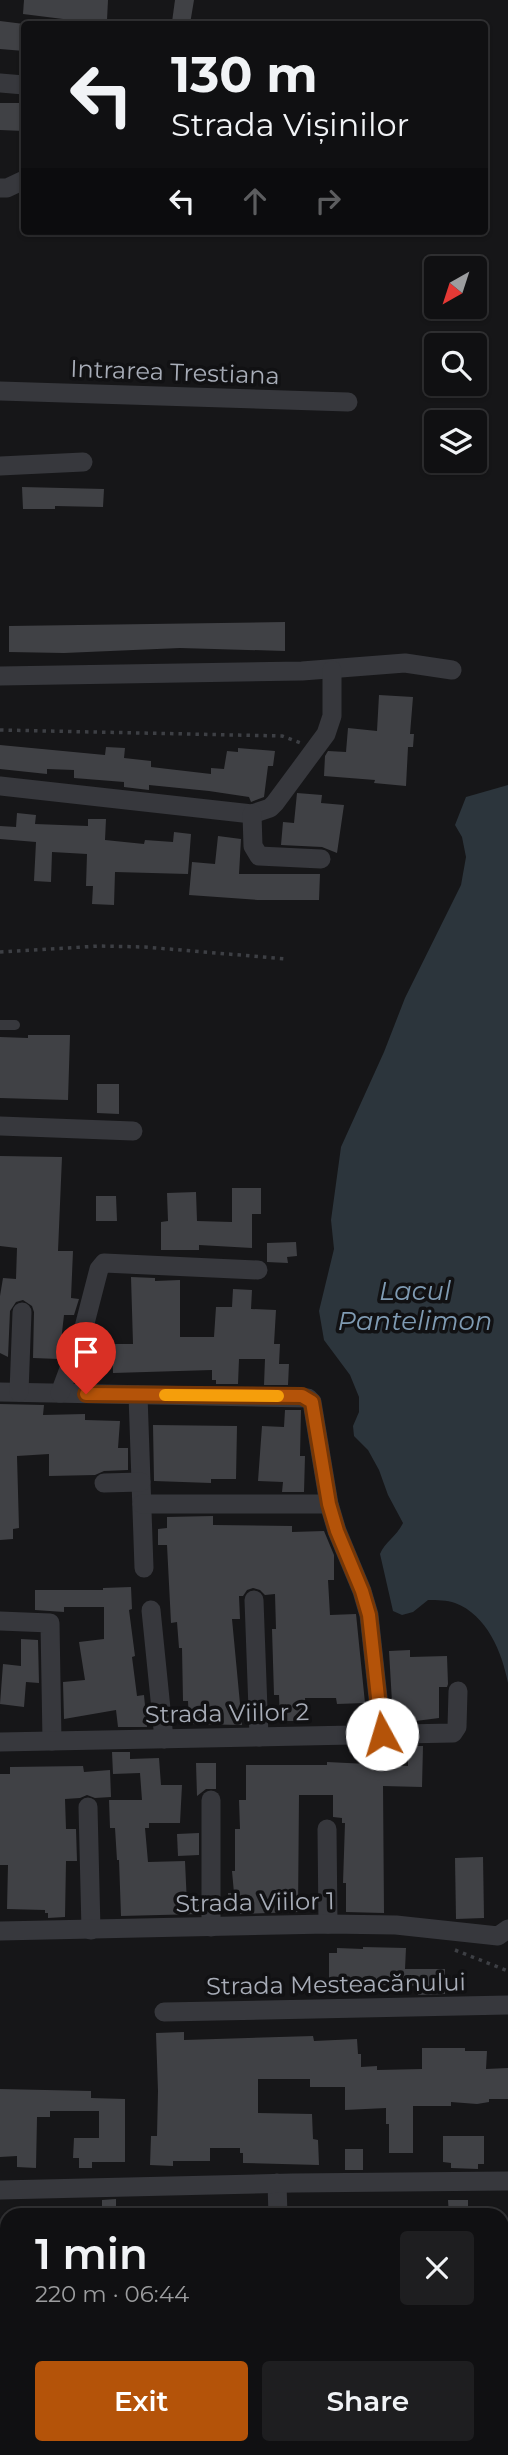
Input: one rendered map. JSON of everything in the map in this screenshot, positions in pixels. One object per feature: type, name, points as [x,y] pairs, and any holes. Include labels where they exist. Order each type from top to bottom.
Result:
[{"type":"street","points":[[0,83],[21,85]]},
{"type":"street","points":[[0,188],[21,181]]},
{"type":"street","name":"Intrarea Trestiana","points":[[0,391],[348,402]]},
{"type":"street","points":[[0,466],[83,463]]},
{"type":"street","points":[[0,676],[331,670],[405,663],[452,670]]},
{"type":"street","points":[[0,786],[252,814],[270,808],[331,725],[331,670]]},
{"type":"street","points":[[252,814],[253,846],[260,856],[321,859]]},
{"type":"street","points":[[0,1126],[133,1130]]},
{"type":"street","points":[[60,1393],[83,1331],[99,1269],[104,1263],[258,1270]]},
{"type":"street","points":[[22,1312],[9,1392],[309,1398],[312,1402],[329,1504],[369,1615],[382,1734]]},
{"type":"street","points":[[138,1395],[144,1568]]},
{"type":"street","points":[[104,1483],[141,1482]]},
{"type":"street","points":[[142,1504],[329,1504]]},
{"type":"street","points":[[254,1600],[259,1737]]},
{"type":"street","points":[[152,1610],[164,1739]]},
{"type":"street","points":[[0,1621],[50,1623],[51,1741]]},
{"type":"street","name":"Strada Viilor 2","points":[[0,1742],[453,1733],[457,1727],[458,1691]]},
{"type":"street","points":[[211,1800],[211,1927]]},
{"type":"street","points":[[88,1807],[92,1930]]},
{"type":"street","points":[[327,1829],[328,1924]]},
{"type":"street","name":"Strada Viilor 1","points":[[0,1931],[328,1924],[397,1925],[498,1936],[508,1929]]},
{"type":"street","name":"Strada Mesteacănului","points":[[164,2012],[508,2006]]},
{"type":"street","points":[[0,2190],[508,2181]]},
{"type":"street","points":[[277,2183],[278,2208]]},
{"type":"lane","points":[[0,1025],[15,1025]]},
{"type":"path","points":[[0,730],[282,736],[316,748]]},
{"type":"path","points":[[0,952],[99,946],[145,947],[287,959]]},
{"type":"path","points":[[493,1967],[508,1971]]},
{"type":"water","name":"Lacul Pantelimon","points":[[508,785],[508,1683],[502,1659],[491,1636],[476,1616],[466,1609],[449,1601],[428,1600],[413,1612],[402,1615],[393,1611],[380,1554],[403,1523],[368,1450],[354,1436],[353,1426],[359,1412],[359,1397],[350,1375],[324,1340],[319,1311],[334,1249],[331,1220],[341,1147],[405,998],[461,885],[466,857],[462,837],[455,825],[466,797]]},
{"type":"building","points":[[24,0],[108,0],[107,20],[71,20],[23,14]]},
{"type":"building","points":[[175,0],[194,0],[190,21],[172,21]]},
{"type":"building","points":[[0,21],[21,24],[21,51],[0,49]]},
{"type":"building","points":[[0,103],[21,103],[21,131],[0,130]]},
{"type":"building","points":[[22,487],[104,489],[103,507],[55,506],[55,509],[23,509]]},
{"type":"building","points":[[285,622],[285,651],[180,648],[64,653],[9,652],[9,626]]},
{"type":"building","points":[[379,695],[413,697],[410,734],[414,734],[413,747],[408,747],[406,786],[374,783],[375,780],[324,776],[325,756],[328,751],[346,752],[348,728],[377,731]]},
{"type":"building","points":[[0,745],[105,755],[106,747],[125,748],[124,758],[151,761],[151,767],[211,774],[211,768],[224,769],[227,751],[238,752],[238,748],[275,751],[273,766],[268,766],[264,797],[251,802],[249,797],[209,791],[149,785],[149,790],[124,787],[124,782],[74,778],[74,770],[47,769],[47,774],[0,769]]},
{"type":"building","points":[[297,793],[322,795],[321,803],[344,805],[337,853],[322,847],[281,845],[283,822],[294,823]]},
{"type":"building","points":[[17,813],[36,815],[35,824],[88,826],[88,819],[106,819],[105,840],[144,844],[145,840],[173,842],[174,832],[191,834],[188,874],[115,872],[114,905],[92,904],[93,886],[86,886],[87,854],[52,852],[51,882],[34,881],[36,842],[0,839],[0,826],[16,827]]},
{"type":"building","points":[[218,836],[241,839],[239,874],[320,874],[319,900],[258,900],[189,895],[192,862],[215,864]]},
{"type":"building","points":[[28,1035],[70,1035],[68,1100],[0,1098],[0,1037],[28,1038]]},
{"type":"building","points":[[97,1084],[119,1084],[119,1114],[97,1113]]},
{"type":"building","points":[[0,1156],[62,1157],[58,1251],[73,1251],[71,1298],[79,1299],[74,1315],[64,1315],[59,1359],[33,1358],[34,1312],[32,1306],[23,1300],[16,1302],[10,1311],[8,1357],[0,1353],[0,1296],[3,1278],[16,1279],[17,1248],[0,1246]]},
{"type":"building","points":[[232,1188],[261,1188],[261,1214],[252,1214],[252,1248],[199,1245],[199,1250],[161,1250],[161,1222],[168,1221],[167,1193],[196,1192],[197,1221],[232,1222]]},
{"type":"building","points":[[96,1196],[116,1196],[117,1221],[96,1221]]},
{"type":"building","points":[[296,1242],[297,1256],[287,1257],[288,1263],[267,1262],[267,1243]]},
{"type":"building","points":[[131,1277],[155,1278],[155,1281],[180,1280],[180,1337],[214,1337],[216,1307],[232,1307],[233,1289],[252,1290],[251,1309],[276,1310],[274,1344],[280,1344],[279,1364],[289,1364],[288,1385],[264,1385],[265,1359],[239,1359],[238,1384],[216,1384],[216,1380],[212,1380],[212,1370],[113,1373],[112,1344],[133,1344]]},
{"type":"building","points":[[0,1404],[44,1405],[43,1415],[85,1414],[85,1420],[120,1421],[118,1448],[128,1448],[128,1470],[104,1471],[95,1475],[49,1476],[49,1454],[17,1456],[19,1528],[13,1529],[13,1539],[0,1540]]},
{"type":"building","points":[[285,1410],[301,1410],[300,1456],[305,1456],[304,1492],[282,1492],[283,1482],[258,1481],[262,1426],[284,1427]]},
{"type":"building","points":[[153,1425],[237,1426],[236,1479],[211,1479],[211,1483],[154,1481]]},
{"type":"building","points":[[213,1516],[213,1525],[292,1526],[292,1532],[324,1531],[334,1555],[334,1580],[328,1580],[330,1615],[356,1614],[365,1703],[337,1704],[336,1698],[305,1698],[306,1721],[280,1721],[279,1695],[274,1695],[272,1629],[276,1629],[275,1594],[265,1595],[253,1588],[239,1596],[240,1619],[232,1619],[242,1725],[189,1724],[188,1701],[183,1701],[182,1648],[179,1648],[177,1622],[171,1623],[167,1545],[158,1545],[158,1529],[167,1528],[167,1517]]},
{"type":"building","points":[[131,1587],[132,1609],[129,1610],[135,1656],[132,1657],[137,1696],[144,1695],[147,1727],[118,1727],[116,1710],[64,1719],[63,1682],[85,1680],[79,1642],[104,1639],[104,1607],[64,1607],[64,1612],[35,1610],[35,1590],[103,1590]]},
{"type":"building","points":[[21,1639],[38,1640],[39,1683],[26,1682],[24,1707],[0,1704],[3,1664],[21,1666]]},
{"type":"building","points":[[410,1650],[410,1657],[447,1656],[448,1684],[447,1687],[439,1687],[439,1718],[408,1722],[408,1718],[393,1719],[389,1651]]},
{"type":"building","points":[[408,1746],[423,1746],[422,1787],[383,1786],[384,1913],[346,1912],[346,1883],[343,1883],[345,1823],[342,1823],[342,1818],[333,1817],[333,1795],[299,1795],[298,1912],[240,1914],[240,1908],[229,1908],[228,1893],[234,1893],[232,1871],[235,1871],[235,1829],[240,1829],[239,1800],[246,1800],[246,1765],[327,1765],[327,1762],[408,1766]]},
{"type":"building","points":[[112,1752],[130,1752],[130,1759],[159,1758],[161,1785],[182,1785],[180,1823],[149,1823],[149,1828],[145,1828],[148,1862],[185,1861],[187,1905],[199,1905],[199,1914],[121,1916],[119,1860],[115,1828],[110,1828],[109,1800],[142,1800],[140,1773],[113,1774]]},
{"type":"building","points":[[196,1763],[216,1763],[216,1789],[206,1789],[197,1796]]},
{"type":"building","points":[[83,1766],[84,1772],[110,1770],[111,1797],[95,1798],[87,1795],[65,1799],[66,1829],[76,1829],[77,1861],[66,1861],[65,1917],[48,1918],[45,1910],[7,1909],[8,1865],[0,1865],[0,1774],[10,1774],[10,1767]]},
{"type":"building","points":[[199,1833],[199,1855],[178,1856],[177,1834]]},
{"type":"building","points":[[483,1857],[484,1918],[456,1919],[455,1858]]},
{"type":"building","points":[[337,1948],[406,1948],[405,1969],[445,1969],[445,1994],[418,1995],[418,1986],[329,1984],[329,1953],[337,1953]]},
{"type":"building","points":[[184,2032],[184,2040],[313,2036],[314,2041],[357,2039],[361,2067],[377,2066],[377,2070],[422,2069],[422,2048],[487,2051],[486,2069],[508,2068],[508,2099],[489,2099],[489,2102],[477,2104],[451,2102],[451,2106],[413,2106],[413,2153],[389,2153],[386,2108],[345,2110],[345,2087],[310,2087],[310,2079],[258,2079],[258,2113],[312,2114],[313,2139],[318,2140],[319,2165],[243,2163],[240,2148],[210,2148],[210,2161],[173,2161],[173,2166],[150,2165],[151,2136],[157,2136],[156,2033]]},
{"type":"building","points":[[0,2089],[91,2091],[91,2098],[125,2099],[125,2162],[92,2162],[92,2168],[79,2168],[79,2158],[73,2158],[74,2138],[99,2138],[99,2111],[50,2111],[50,2117],[37,2117],[36,2168],[17,2167],[17,2156],[0,2157]]},
{"type":"building","points":[[443,2136],[484,2136],[484,2164],[478,2164],[478,2169],[451,2168],[451,2163],[443,2162]]},
{"type":"building","points":[[345,2149],[363,2149],[363,2170],[345,2170]]},
{"type":"building","points":[[116,2199],[116,2208],[102,2208],[102,2200]]},
{"type":"building","points":[[448,2200],[468,2200],[468,2208],[448,2208]]},
{"type":"slow traffic","points":[[165,1395],[278,1396]]},
{"type":"route","points":[[86,1394],[309,1398],[312,1402],[329,1504],[369,1615],[382,1734]]}]
